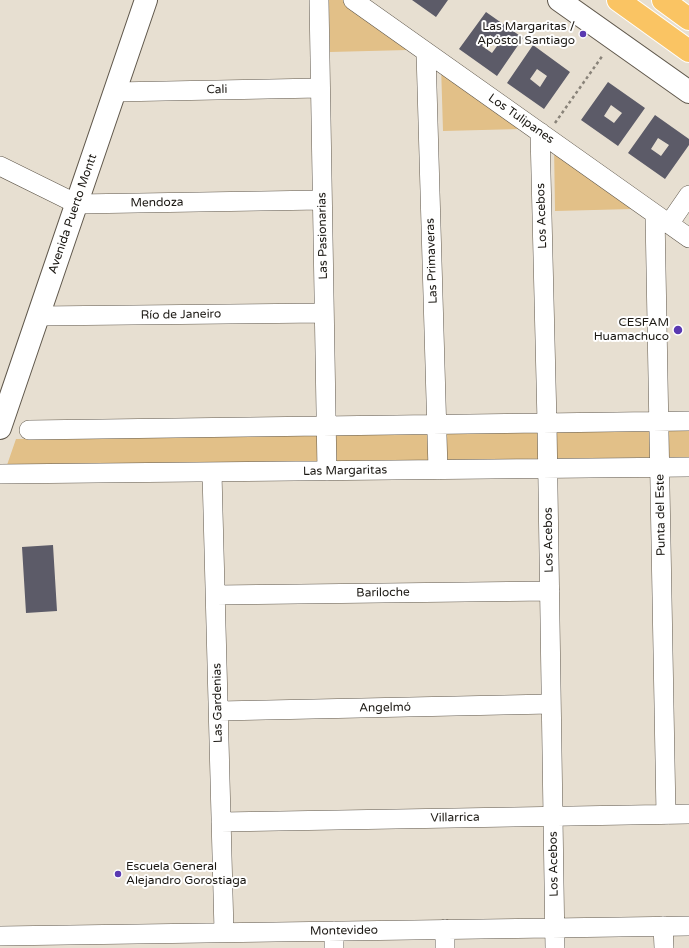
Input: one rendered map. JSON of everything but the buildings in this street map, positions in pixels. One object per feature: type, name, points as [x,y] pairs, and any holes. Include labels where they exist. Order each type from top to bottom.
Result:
[{"type":"highway","points":[[609,0],[638,15]]},
{"type":"highway","points":[[618,0],[689,51]]},
{"type":"highway","points":[[663,0],[689,18]]},
{"type":"street","name":"Avenida Puerto Montt","points":[[0,428],[146,0]]},
{"type":"street","name":"Las Pasionarias","points":[[319,0],[327,471]]},
{"type":"street","name":"Los Tulipanes","points":[[353,0],[689,238]]},
{"type":"street","points":[[559,0],[689,92]]},
{"type":"street","name":"Las Primaveras","points":[[426,52],[438,470]]},
{"type":"street","name":"Cali","points":[[114,92],[320,88]]},
{"type":"street","name":"Los Acebos","points":[[542,134],[555,948]]},
{"type":"street","name":"Mendoza","points":[[0,166],[76,204],[322,200]]},
{"type":"street","points":[[662,219],[689,195]]},
{"type":"street","name":"Punta del Este","points":[[662,219],[659,421],[666,815]]},
{"type":"street","name":"Río de Janeiro","points":[[38,316],[324,313]]},
{"type":"street","points":[[29,430],[689,421]]},
{"type":"street","name":"Las Margaritas","points":[[0,474],[689,467]]},
{"type":"street","name":"Las Gardenias","points":[[212,473],[224,932]]},
{"type":"street","name":"Bariloche","points":[[216,595],[550,591]]},
{"type":"street","name":"Angelmó","points":[[219,711],[551,704]]},
{"type":"street","name":"Villarrica","points":[[221,822],[689,814]]},
{"type":"street","points":[[663,926],[664,948]]},
{"type":"street","name":"Montevideo","points":[[0,940],[224,932],[334,939],[445,929],[689,926]]},
{"type":"street","points":[[445,929],[445,948]]},
{"type":"path","points":[[542,134],[605,52]]},
{"type":"shaded area","points":[[329,0],[346,0],[408,50],[330,52]]},
{"type":"shaded area","points":[[441,65],[521,129],[443,131]]},
{"type":"shaded area","points":[[554,144],[633,209],[555,211]]},
{"type":"shaded area","points":[[689,429],[689,457],[7,465],[16,439]]},
{"type":"place","name":"Las Margaritas / Apóstol Santiago","points":[[583,34]]},
{"type":"place","name":"CESFAM Huamachuco","points":[[678,330]]},
{"type":"place","name":"Escuela General Alejandro Gorostiaga","points":[[118,874]]}]
